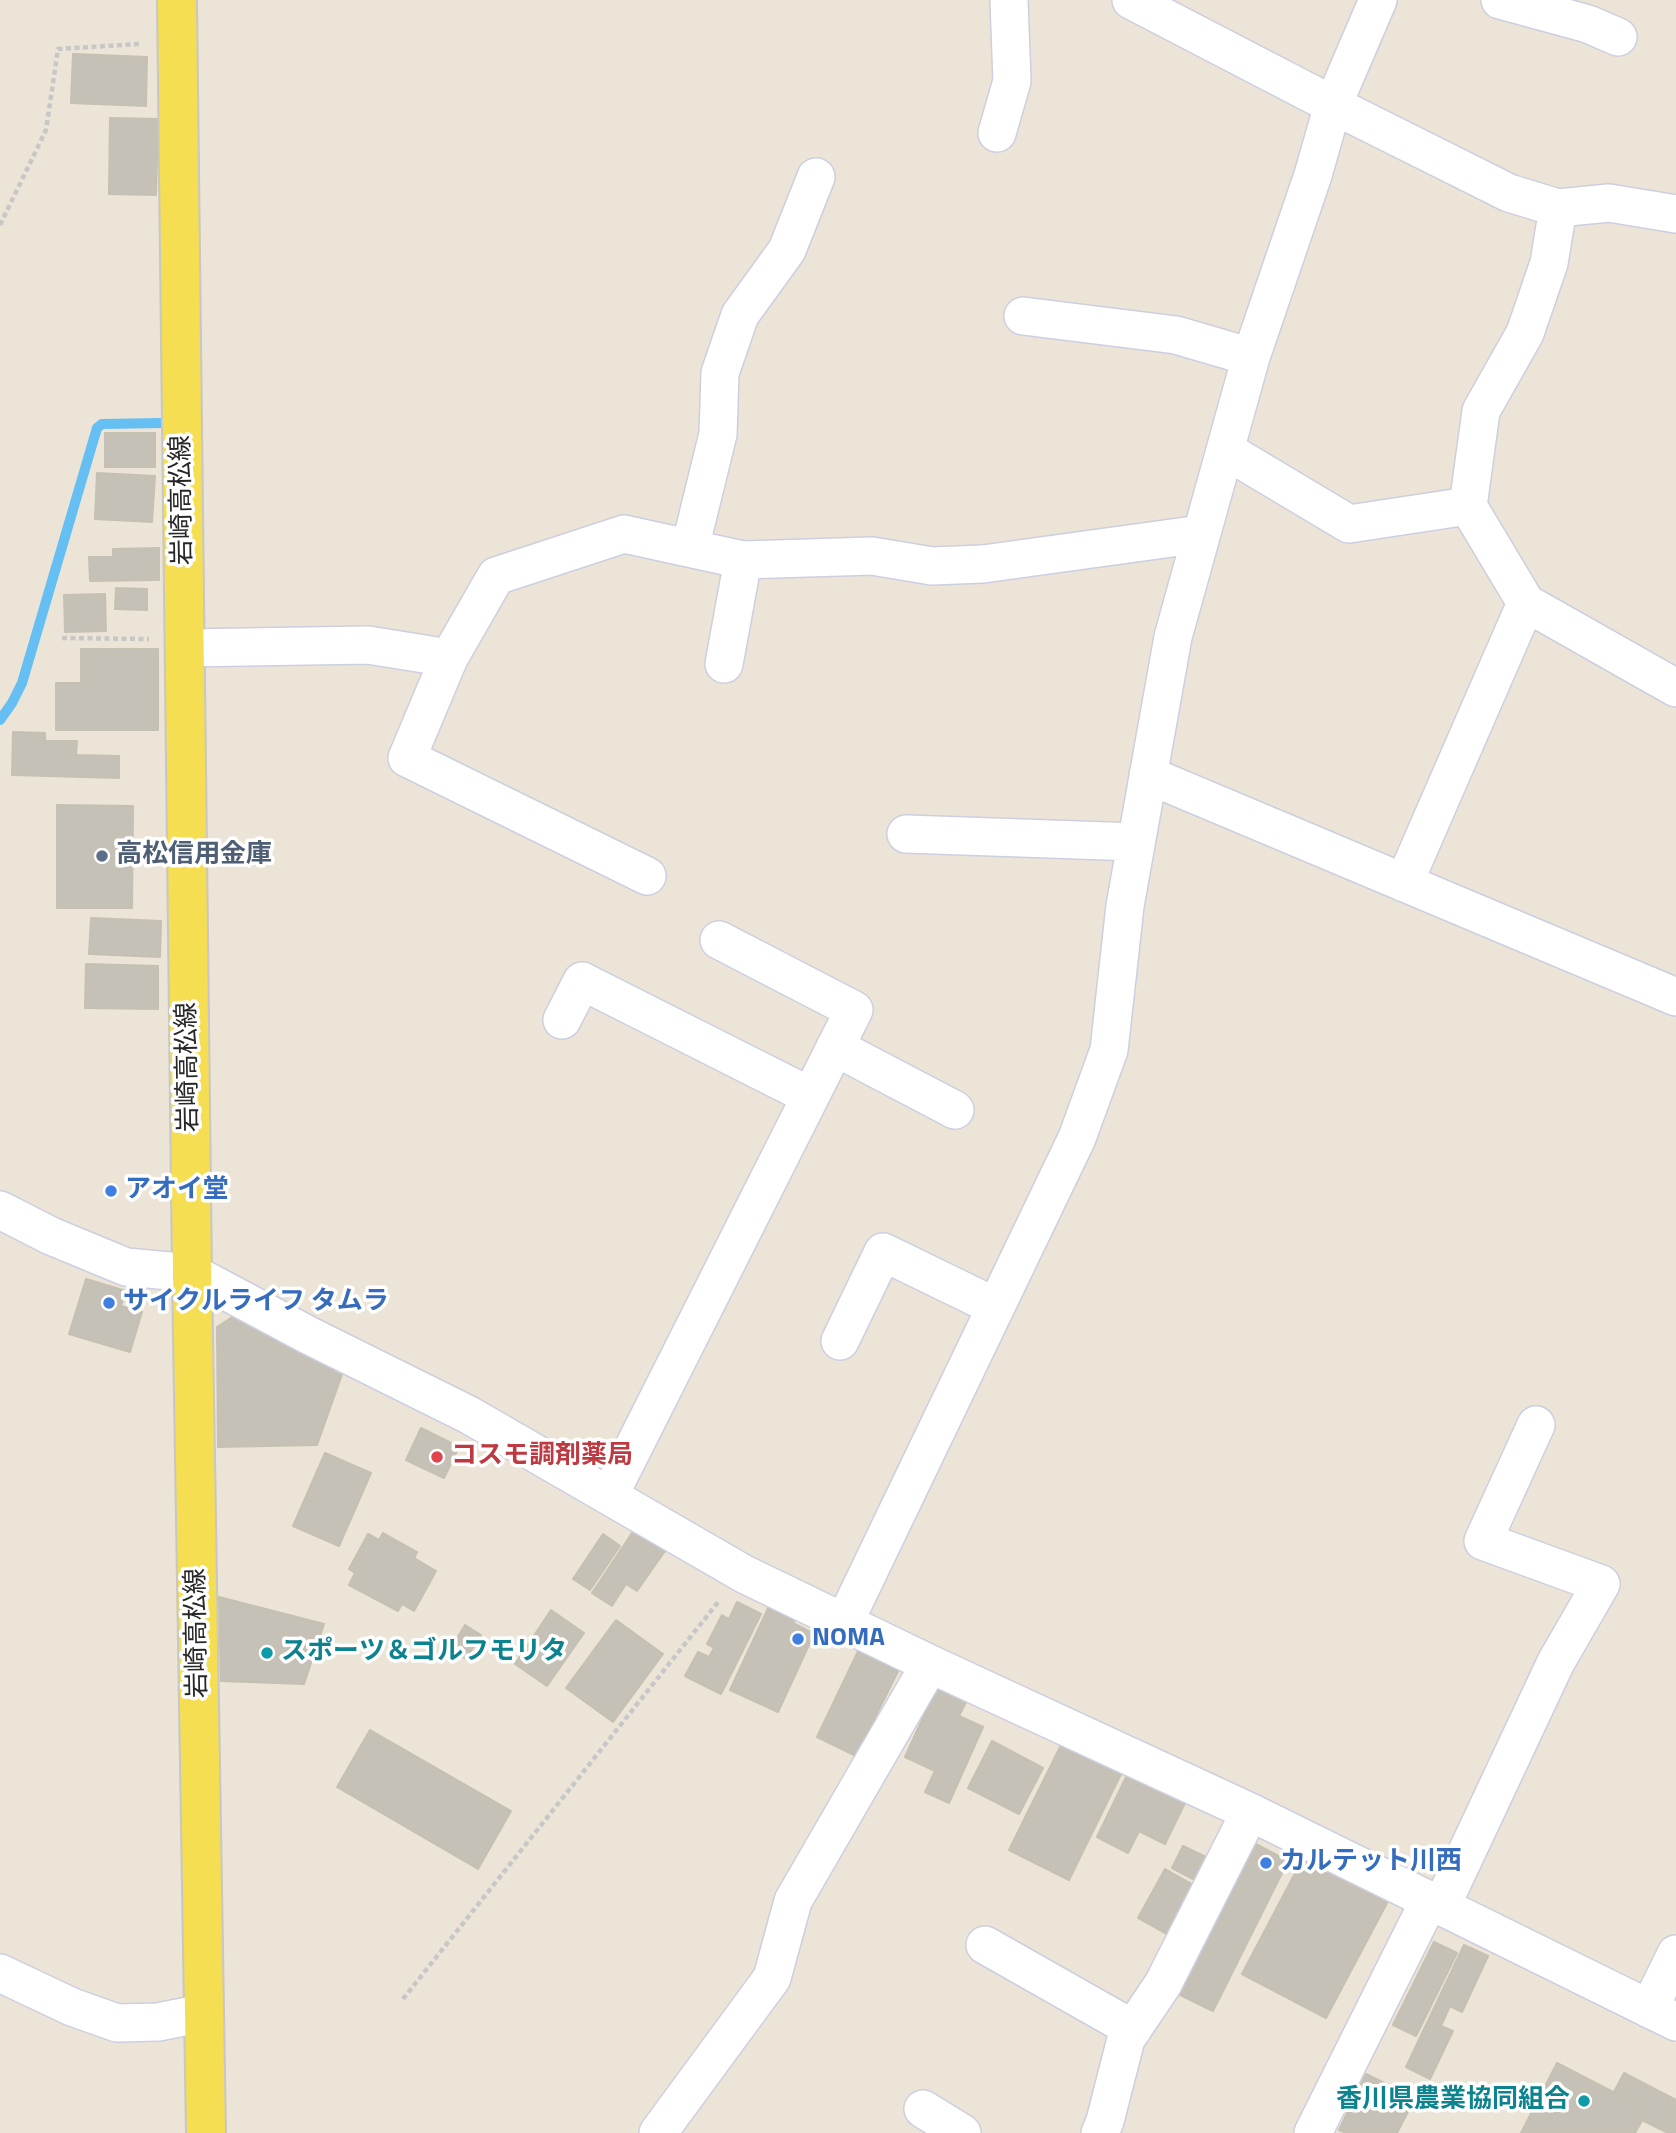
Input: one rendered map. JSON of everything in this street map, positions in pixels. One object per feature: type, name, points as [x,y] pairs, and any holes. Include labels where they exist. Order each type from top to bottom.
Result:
[{"type":"main road","name":"岩崎高松線","points":[[177,0],[192,1273],[206,2133]]},
{"type":"street","points":[[997,133],[1012,81],[1009,0]]},
{"type":"street","points":[[1131,0],[1509,193],[1558,208],[1609,203],[1676,214]]},
{"type":"street","points":[[844,1623],[1077,1138],[1109,1050],[1125,906],[1173,637],[1251,357],[1313,175],[1333,105],[1378,0]]},
{"type":"street","points":[[1500,0],[1588,24],[1619,37]]},
{"type":"street","points":[[690,548],[718,434],[720,373],[740,314],[787,250],[816,177]]},
{"type":"street","points":[[1558,208],[1549,263],[1525,333],[1481,411],[1468,506],[1527,603],[1676,688]]},
{"type":"street","points":[[1023,316],[1176,335],[1251,357]]},
{"type":"street","points":[[1224,450],[1349,524],[1468,506]]},
{"type":"street","points":[[647,876],[407,758],[449,658],[496,576],[624,534],[743,559],[872,556],[932,566],[984,564],[1201,534]]},
{"type":"street","points":[[724,664],[743,559]]},
{"type":"street","points":[[1404,883],[1527,603]]},
{"type":"street","points":[[185,644],[368,645],[449,658]]},
{"type":"street","points":[[1148,775],[1676,997]]},
{"type":"street","points":[[906,834],[1136,842]]},
{"type":"street","points":[[609,1496],[854,1010],[719,940]]},
{"type":"street","points":[[562,1020],[582,981],[810,1096]]},
{"type":"street","points":[[835,1048],[955,1110]]},
{"type":"street","points":[[0,1210],[51,1236],[126,1267],[192,1273],[469,1415],[744,1574],[930,1664],[1250,1812],[1663,2016],[1676,1954]]},
{"type":"street","points":[[840,1341],[883,1251],[994,1306]]},
{"type":"street","points":[[1313,2133],[1435,1904],[1556,1662],[1601,1584],[1483,1541],[1535,1425]]},
{"type":"street","points":[[658,2133],[772,1978],[793,1901],[930,1664]]},
{"type":"street","points":[[1100,2133],[1126,2039],[1163,1984],[1250,1812]]},
{"type":"street","points":[[985,1945],[1133,2029]]},
{"type":"street","points":[[0,1973],[72,2007],[117,2023],[158,2022],[204,2014]]},
{"type":"street","points":[[923,2109],[962,2133]]},
{"type":"path","points":[[0,225],[46,130],[58,50],[178,41]]},
{"type":"path","points":[[62,638],[185,644]]},
{"type":"path","points":[[403,1999],[726,1592]]},
{"type":"building","points":[[73,54],[147,57],[146,106],[71,103]]},
{"type":"building","points":[[110,118],[158,119],[156,195],[109,194]]},
{"type":"building","points":[[105,433],[155,433],[155,467],[105,467]]},
{"type":"building","points":[[97,473],[155,476],[152,522],[95,519]]},
{"type":"building","points":[[159,548],[159,580],[90,581],[89,557],[113,557],[113,549]]},
{"type":"building","points":[[116,588],[147,589],[147,610],[115,609]]},
{"type":"building","points":[[105,594],[106,631],[65,632],[64,595]]},
{"type":"building","points":[[81,649],[158,649],[158,730],[56,730],[56,683],[81,683]]},
{"type":"building","points":[[13,732],[45,733],[45,741],[77,741],[76,755],[119,756],[119,778],[12,775]]},
{"type":"building","points":[[57,805],[133,806],[132,908],[57,908]]},
{"type":"building","points":[[91,918],[161,921],[160,957],[89,954]]},
{"type":"building","points":[[86,964],[158,966],[158,1009],[85,1008]]},
{"type":"building","points":[[86,1279],[126,1291],[121,1306],[142,1312],[130,1352],[69,1334]]},
{"type":"building","points":[[237,1314],[345,1366],[317,1445],[218,1447],[217,1327]]},
{"type":"building","points":[[421,1428],[459,1447],[444,1478],[406,1460]]},
{"type":"building","points":[[325,1453],[371,1473],[339,1546],[293,1526]]},
{"type":"building","points":[[634,1530],[665,1551],[637,1591],[626,1584],[612,1606],[592,1593]]},
{"type":"building","points":[[383,1533],[417,1552],[414,1558],[436,1571],[414,1611],[402,1604],[398,1611],[349,1585],[355,1573],[349,1569],[368,1534],[379,1540]]},
{"type":"building","points":[[603,1534],[620,1546],[590,1590],[573,1579]]},
{"type":"building","name":"スポーツ＆ゴルフモリタ","points":[[219,1597],[324,1624],[304,1684],[221,1681]]},
{"type":"building","points":[[737,1602],[761,1614],[721,1694],[685,1676],[698,1652],[709,1657],[714,1648],[707,1644],[722,1615],[729,1619]]},
{"type":"building","points":[[770,1604],[796,1617],[793,1623],[814,1634],[778,1712],[730,1690]]},
{"type":"building","points":[[551,1610],[584,1633],[547,1686],[515,1664]]},
{"type":"building","points":[[616,1620],[663,1654],[613,1722],[566,1688]]},
{"type":"building","points":[[465,1625],[481,1635],[466,1659],[450,1650]]},
{"type":"building","points":[[862,1643],[902,1663],[856,1756],[817,1737]]},
{"type":"building","points":[[938,1685],[968,1698],[959,1716],[983,1727],[949,1803],[925,1792],[935,1771],[905,1757]]},
{"type":"building","points":[[370,1730],[511,1811],[478,1869],[337,1787]]},
{"type":"building","points":[[1064,1739],[1124,1768],[1069,1880],[1009,1850]]},
{"type":"building","points":[[992,1741],[1043,1768],[1019,1814],[968,1788]]},
{"type":"building","points":[[1129,1771],[1187,1799],[1165,1844],[1139,1831],[1128,1853],[1097,1837]]},
{"type":"building","points":[[1252,1842],[1288,1861],[1213,2011],[1176,1993]]},
{"type":"building","points":[[1183,1846],[1206,1857],[1195,1880],[1172,1868]]},
{"type":"building","points":[[1303,1858],[1387,1903],[1326,2018],[1242,1974]]},
{"type":"building","points":[[1165,1869],[1199,1888],[1172,1937],[1138,1918]]},
{"type":"building","points":[[1434,1942],[1457,1953],[1416,2036],[1393,2025]]},
{"type":"building","points":[[1464,1945],[1488,1956],[1462,2012],[1450,2006],[1441,2026],[1453,2031],[1430,2079],[1406,2067]]},
{"type":"building","name":"香川県農業協同組合","points":[[1557,2063],[1648,2110],[1635,2133],[1521,2133]]},
{"type":"building","points":[[1624,2073],[1676,2100],[1676,2133],[1668,2133],[1642,2120],[1648,2110],[1614,2092]]},
{"type":"building","points":[[1366,2074],[1415,2098],[1397,2133],[1346,2133],[1339,2130]]},
{"type":"waterway","points":[[0,720],[22,683],[97,428],[102,424],[162,423]]},
{"type":"place","name":"高松信用金庫","points":[[102,856]]},
{"type":"place","name":"アオイ堂","points":[[111,1191]]},
{"type":"place","name":"サイクルライフ タムラ","points":[[109,1303]]},
{"type":"place","name":"コスモ調剤薬局","points":[[437,1457]]},
{"type":"place","name":"NOMA","points":[[798,1639]]},
{"type":"place","name":"スポーツ＆ゴルフモリタ","points":[[267,1653]]},
{"type":"place","name":"カルテット川西","points":[[1266,1863]]},
{"type":"place","name":"香川県農業協同組合","points":[[1584,2101]]}]
